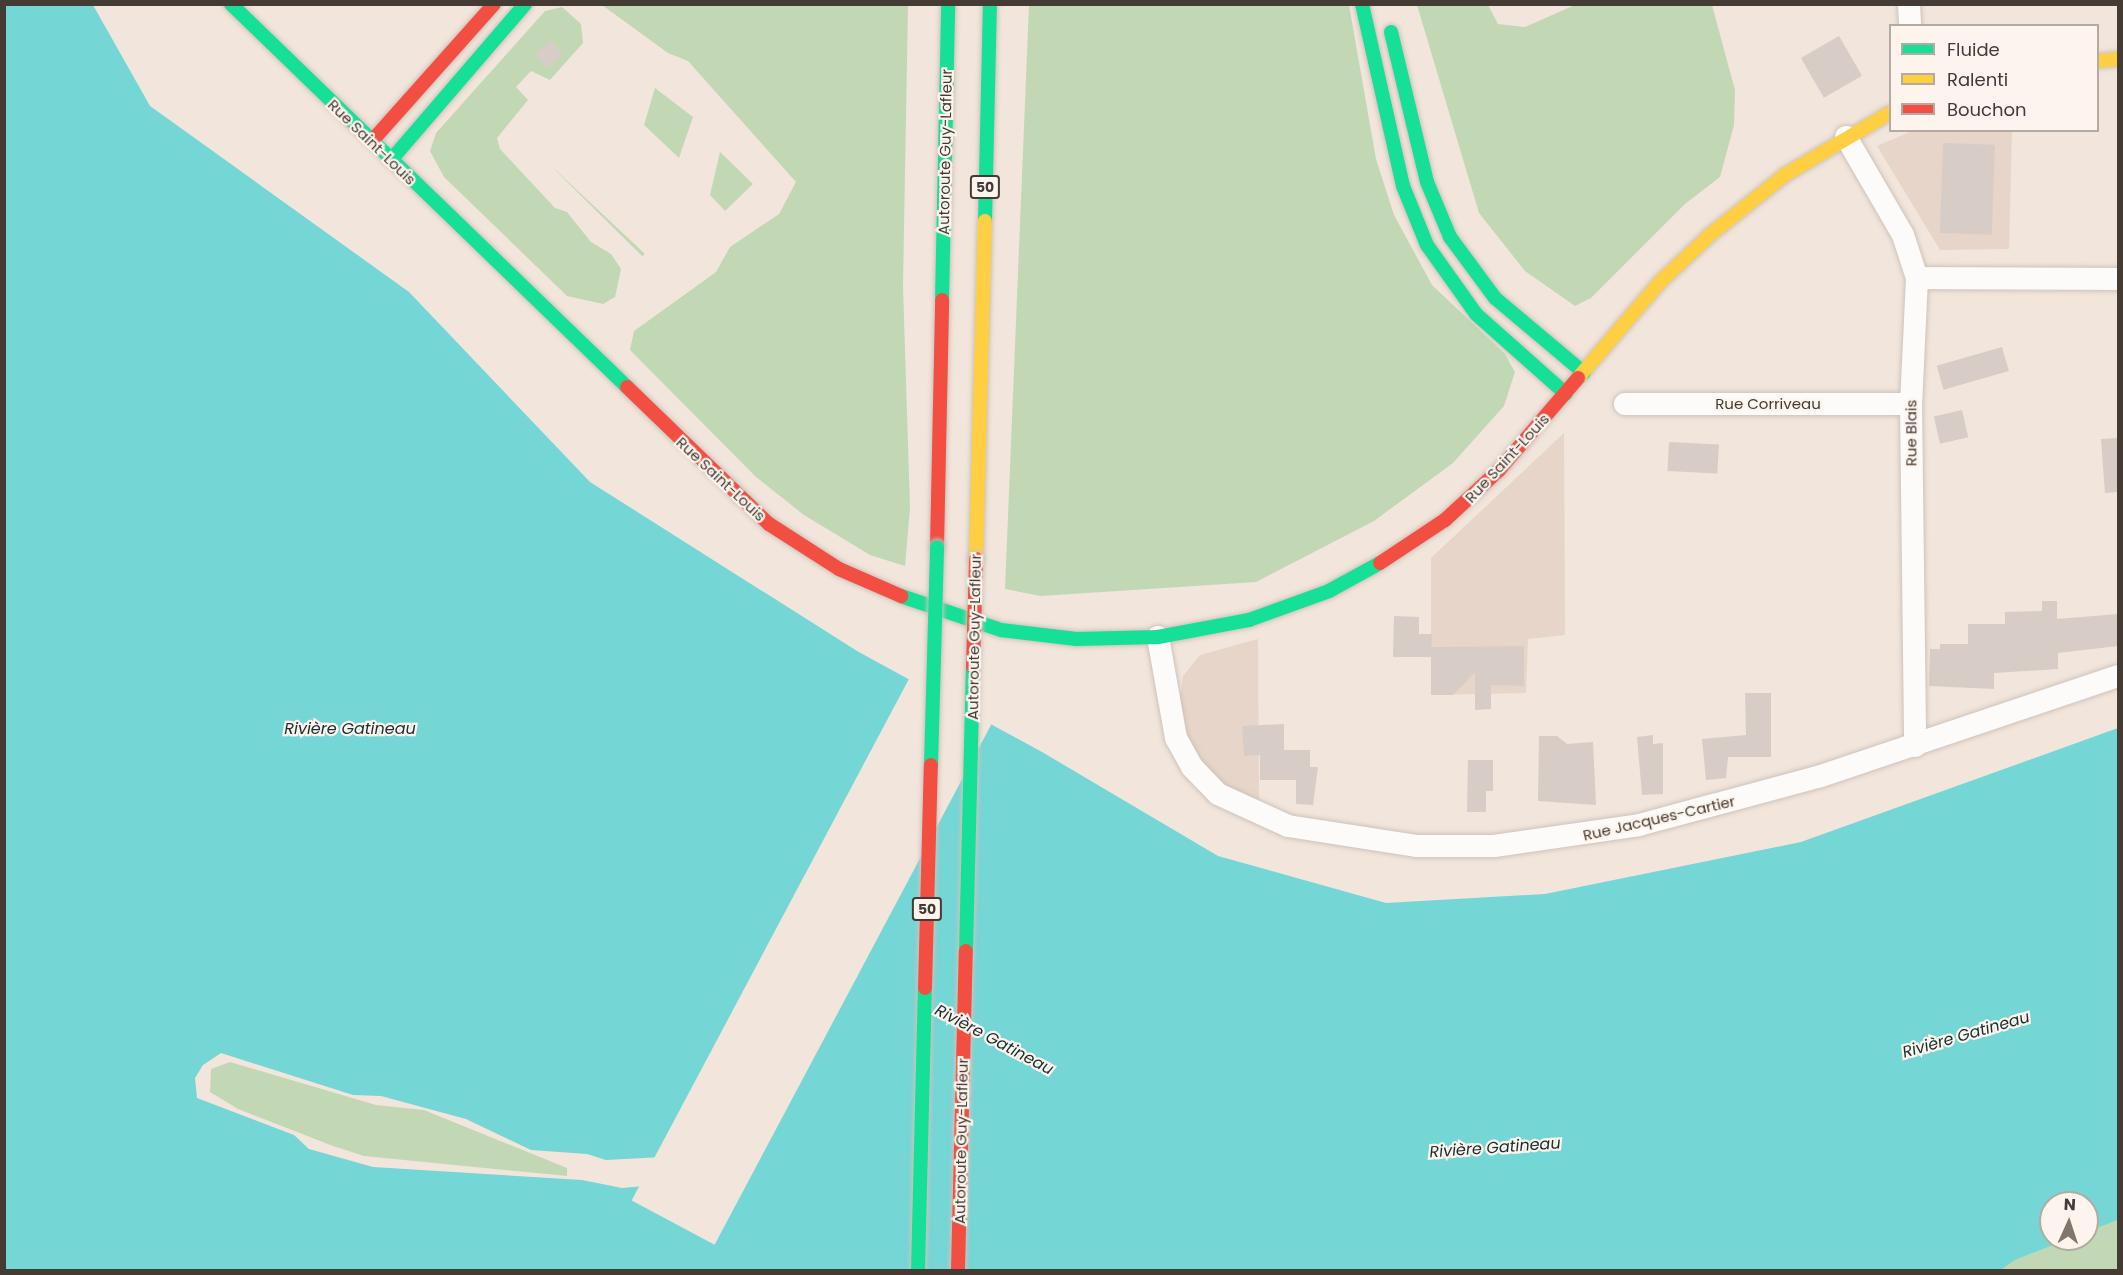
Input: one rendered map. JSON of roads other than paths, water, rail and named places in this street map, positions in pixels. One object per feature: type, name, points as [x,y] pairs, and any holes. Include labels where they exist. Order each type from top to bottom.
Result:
[{"type":"main road","name":"Rue Saint-Louis","points":[[231,4],[729,490],[815,555],[894,596],[984,626],[1076,639],[1158,637],[1269,614],[1387,561],[1472,497],[1566,394],[1659,283],[1702,241],[1785,175],[1889,114]]},
{"type":"main road","points":[[372,141],[494,4]]},
{"type":"main road","points":[[391,160],[525,4]]},
{"type":"main road","points":[[939,4],[948,41]]},
{"type":"main road","name":"Autoroute Guy-Lafleur","points":[[918,1270],[937,547],[948,4]]},
{"type":"main road","name":"Autoroute Guy-Lafleur","points":[[958,1270],[990,4]]},
{"type":"main road","points":[[1362,4],[1401,177],[1427,245],[1476,314],[1566,394]]},
{"type":"main road","points":[[988,67],[1007,15]]},
{"type":"main road","points":[[1387,16],[1427,182],[1450,237],[1501,303],[1584,373]]},
{"type":"main road","points":[[2099,61],[2118,59]]},
{"type":"street","points":[[1909,4],[1910,24]]},
{"type":"street","name":"Rue Blais","points":[[1846,137],[1903,235],[1917,278],[1911,404],[1915,746]]},
{"type":"street","points":[[1917,278],[2118,279]]},
{"type":"street","name":"Rue Corriveau","points":[[1625,404],[1911,404]]},
{"type":"street","name":"Rue Jacques-Cartier","points":[[1158,637],[1172,727],[1200,777],[1253,813],[1346,838],[1476,846],[1578,837],[1690,812],[1915,746],[2118,676]]},
{"type":"water","name":"Rivière Gatineau","points":[[5,5],[93,5],[150,106],[409,292],[590,482],[857,651],[1042,752],[1218,856],[1386,903],[1545,894],[1801,842],[2118,728],[2118,1220],[2099,1227],[2099,1191],[2039,1191],[2039,1251],[2015,1260],[2001,1270],[5,1270]],"holes":[[[221,1053],[353,1095],[381,1096],[466,1119],[531,1150],[587,1154],[606,1160],[662,1157],[680,1165],[690,1182],[622,1188],[582,1180],[373,1167],[309,1149],[294,1135],[197,1098],[195,1078],[203,1065]]]}]
